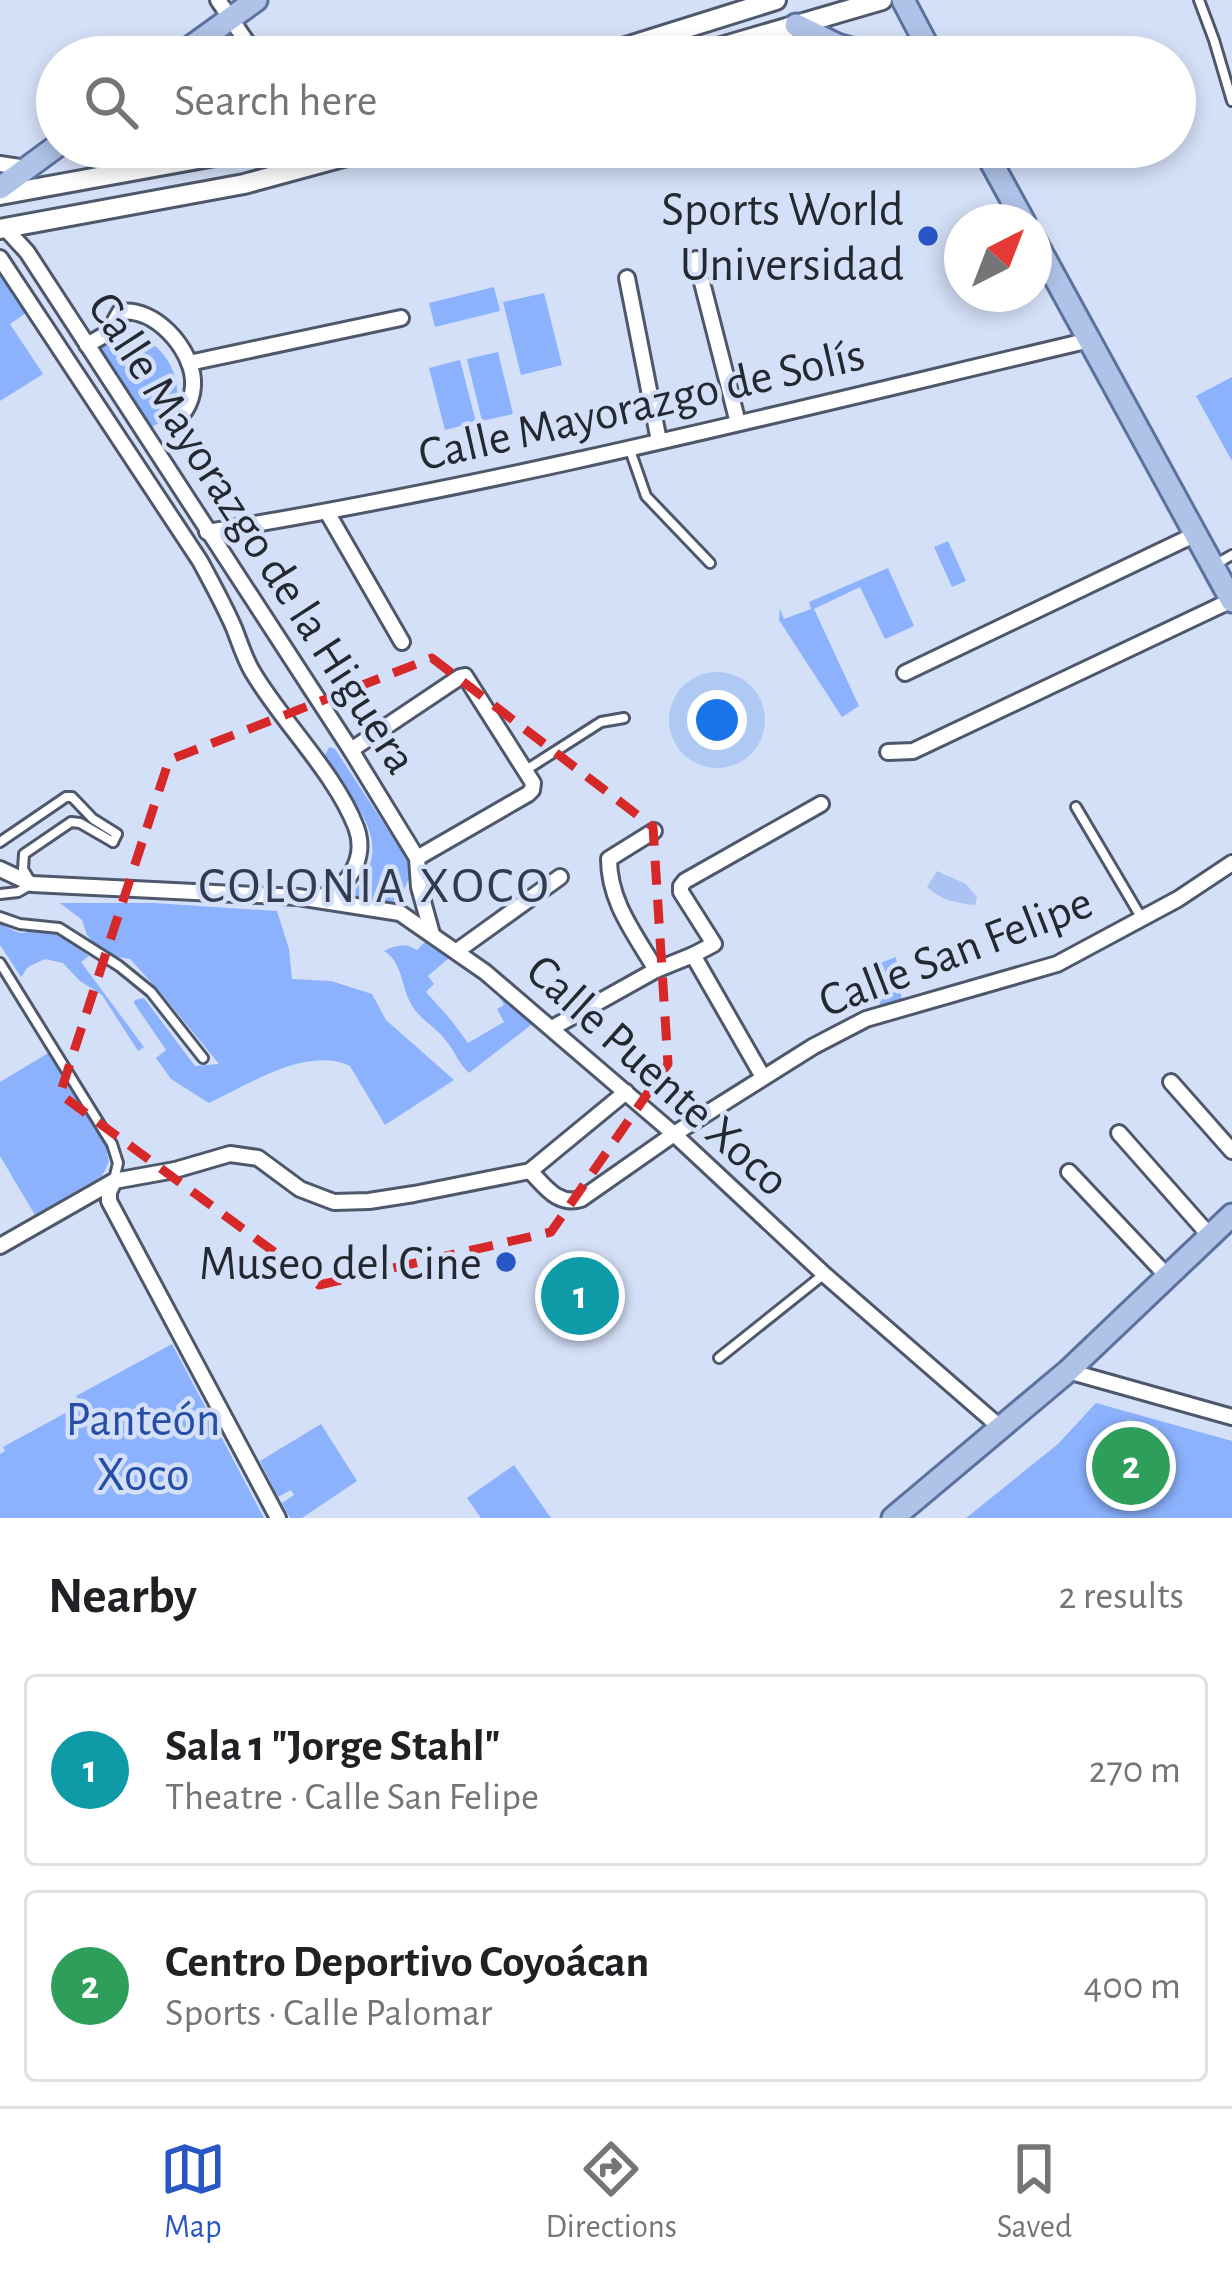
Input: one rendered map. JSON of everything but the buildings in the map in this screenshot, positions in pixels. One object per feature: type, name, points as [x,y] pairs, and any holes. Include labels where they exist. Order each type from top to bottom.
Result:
[{"type":"main road","points":[[198,36],[224,9],[256,0]]},
{"type":"main road","points":[[661,36],[776,0]]},
{"type":"main road","points":[[759,36],[882,0]]},
{"type":"main road","points":[[902,0],[922,36]]},
{"type":"main road","points":[[796,25],[819,36]]},
{"type":"main road","points":[[0,192],[36,161]]},
{"type":"main road","points":[[0,192],[37,190],[153,168]]},
{"type":"main road","points":[[3,228],[244,184],[303,168]]},
{"type":"main road","points":[[994,168],[1014,204]]},
{"type":"main road","points":[[3,228],[37,190]]},
{"type":"main road","points":[[1052,271],[1194,535],[1222,561],[1232,600]]},
{"type":"main road","points":[[893,1518],[1068,1371],[1232,1215]]},
{"type":"street","points":[[224,9],[243,36]]},
{"type":"street","points":[[0,164],[26,168]]},
{"type":"street","name":"Calle Mayorazgo de la Higuera","points":[[3,228],[27,252],[351,750],[417,859],[432,934]]},
{"type":"street","points":[[0,258],[200,561],[254,674],[355,825],[359,853],[349,879],[326,896],[298,897]]},
{"type":"street","points":[[696,259],[738,423]]},
{"type":"street","points":[[627,278],[659,441]]},
{"type":"street","points":[[87,346],[108,333],[120,312],[139,312],[167,330],[189,363],[193,380],[188,408],[174,425]]},
{"type":"street","points":[[189,363],[401,318]]},
{"type":"street","name":"Calle Mayorazgo de Solís","points":[[207,532],[327,512],[629,448],[1090,340]]},
{"type":"street","points":[[327,512],[402,642]]},
{"type":"street","points":[[905,673],[1194,535]]},
{"type":"street","points":[[888,752],[913,752],[1232,600]]},
{"type":"street","points":[[351,750],[465,676],[525,771],[532,783],[528,794],[417,859]]},
{"type":"street","points":[[552,1028],[656,970],[714,944],[681,886],[821,804]]},
{"type":"street","points":[[654,831],[609,859],[609,876],[614,898],[656,970]]},
{"type":"street","name":"Calle San Felipe","points":[[530,1171],[559,1199],[575,1202],[763,1077],[866,1019],[1057,964],[1178,899],[1232,863]]},
{"type":"street","name":"Calle Puente Xoco","points":[[0,869],[32,884],[298,897],[400,914],[457,951],[552,1028],[1001,1428]]},
{"type":"street","points":[[457,951],[560,878]]},
{"type":"street","points":[[400,914],[419,887]]},
{"type":"street","points":[[693,956],[763,1077]]},
{"type":"street","points":[[1171,1082],[1232,1151]]},
{"type":"street","points":[[0,1246],[114,1181],[230,1154],[258,1158],[300,1189],[334,1202],[414,1194],[530,1171],[626,1092]]},
{"type":"street","points":[[1119,1132],[1210,1236]]},
{"type":"street","points":[[1069,1172],[1168,1277]]},
{"type":"street","points":[[114,1181],[109,1201],[278,1518]]},
{"type":"street","points":[[1068,1371],[1232,1417]]},
{"type":"lane","points":[[1199,0],[1228,74],[1232,101]]},
{"type":"lane","points":[[629,448],[646,496],[710,563]]},
{"type":"lane","points":[[525,771],[602,722],[624,718]]},
{"type":"lane","points":[[0,842],[66,797],[117,834],[112,842],[71,822],[25,854],[23,869],[32,884],[0,894]]},
{"type":"lane","points":[[1076,807],[1142,918]]},
{"type":"lane","points":[[0,917],[59,928],[119,966],[151,992],[203,1058]]},
{"type":"lane","points":[[0,963],[112,1144],[118,1163],[114,1181]]},
{"type":"lane","points":[[719,1358],[824,1274]]},
{"type":"highlighted area","points":[[432,658],[653,827],[668,1064],[551,1232],[319,1285],[60,1094],[169,760]]},
{"type":"green space","points":[[0,269],[26,313],[10,324],[43,374],[0,401]]},
{"type":"green space","points":[[494,287],[500,311],[435,327],[429,303]]},
{"type":"green space","points":[[544,293],[562,365],[521,375],[503,302]]},
{"type":"green space","points":[[118,330],[158,348],[173,370],[175,414],[150,428],[96,346]]},
{"type":"green space","points":[[498,352],[513,414],[482,421],[467,359]]},
{"type":"green space","points":[[460,360],[476,422],[445,430],[429,368]]},
{"type":"green space","points":[[1232,377],[1232,461],[1196,396]]},
{"type":"green space","points":[[948,541],[966,581],[952,587],[934,547]]},
{"type":"green space","points":[[888,568],[914,626],[885,639],[860,587],[814,609],[859,706],[842,717],[779,620],[780,609],[784,619],[811,609],[809,602]]},
{"type":"green space","points":[[329,747],[335,749],[413,868],[404,890],[389,906],[344,902],[361,882],[372,845],[360,811],[324,757]]},
{"type":"green space","points":[[60,903],[277,911],[292,979],[331,981],[372,994],[386,1020],[454,1080],[385,1125],[350,1066],[333,1061],[278,1070],[209,1103],[171,1079],[156,1058],[166,1050],[135,1000],[144,998],[195,1066],[219,1064],[130,959],[97,947],[82,920]]},
{"type":"green space","points":[[0,923],[21,933],[53,930],[89,956],[81,962],[144,1047],[138,1051],[102,995],[63,963],[45,959],[28,967],[21,977],[0,945]]},
{"type":"green space","points":[[426,941],[450,957],[428,976],[434,984],[426,992],[468,1043],[504,1022],[497,1009],[504,1005],[501,992],[535,1022],[469,1073],[443,1036],[412,1007],[397,966],[384,951],[400,945],[417,950]]},
{"type":"green space","points":[[896,957],[902,1001],[881,1006],[863,970]]},
{"type":"green space","points":[[50,1052],[106,1146],[109,1162],[102,1176],[35,1215],[0,1156],[0,1082]]},
{"type":"green space","name":"Panteón Xoco","points":[[172,1344],[264,1518],[0,1518],[3,1447],[80,1405],[76,1396]]},
{"type":"green space","points":[[1096,1403],[1232,1441],[1232,1518],[966,1518],[1058,1444]]},
{"type":"green space","points":[[321,1424],[357,1481],[302,1518],[290,1518],[282,1503],[294,1495],[291,1490],[278,1497],[260,1461]]},
{"type":"green space","points":[[514,1465],[551,1518],[481,1518],[467,1498]]},
{"type":"shaded area","points":[[937,871],[966,884],[977,897],[975,905],[949,900],[927,887]]},
{"type":"shaded area","points":[[1127,1418],[1158,1427],[1153,1448],[1121,1440]]},
{"type":"place","name":"Sports World Universidad","points":[[928,236]]},
{"type":"place","name":"Museo del Cine","points":[[506,1262]]},
{"type":"place","name":"Sala 1 \"Jorge Stahl\"","points":[[580,1296]]},
{"type":"place","name":"Centro Deportivo Coyoácan","points":[[1131,1466]]},
{"type":"district","name":"COLONIA XOCO","points":[[375,884]]}]
